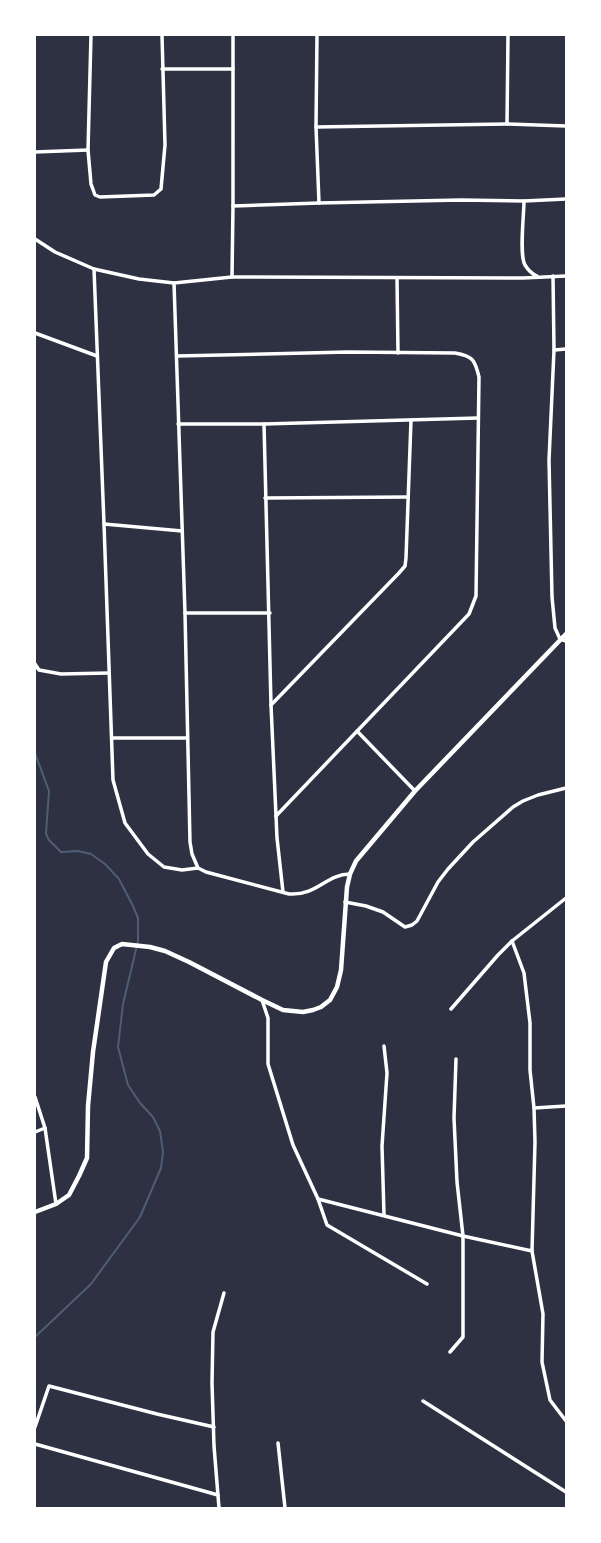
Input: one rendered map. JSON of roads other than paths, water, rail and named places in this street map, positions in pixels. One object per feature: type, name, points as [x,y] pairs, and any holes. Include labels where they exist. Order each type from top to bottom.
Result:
[{"type":"street","points":[[91,35],[88,150],[91,184],[95,194],[100,197],[154,195],[161,189],[165,145],[162,35]]},
{"type":"street","points":[[232,277],[234,206],[233,35]]},
{"type":"street","points":[[317,35],[316,127],[319,202]]},
{"type":"street","points":[[507,124],[508,35]]},
{"type":"street","points":[[162,69],[233,69]]},
{"type":"street","points":[[316,127],[507,124],[566,126]]},
{"type":"street","points":[[35,152],[88,150]]},
{"type":"street","points":[[234,206],[319,202],[461,200],[524,201],[566,199]]},
{"type":"street","points":[[524,201],[522,241],[524,264],[532,273],[538,276]]},
{"type":"street","points":[[35,239],[54,252],[94,269],[174,283],[232,277],[523,278],[538,276],[566,276]]},
{"type":"street","points":[[94,269],[113,780],[125,823],[148,854],[164,867],[182,870],[198,868],[206,872],[283,892],[300,894],[310,892],[342,874],[350,874]]},
{"type":"street","points":[[553,276],[554,350],[550,460],[555,628],[560,640]]},
{"type":"street","points":[[397,278],[398,353]]},
{"type":"street","points":[[174,283],[185,613],[190,842],[192,854],[198,868]]},
{"type":"street","points":[[35,333],[97,356]]},
{"type":"street","points":[[554,350],[566,349]]},
{"type":"street","points":[[177,356],[348,352],[454,353],[466,355],[476,362],[479,377],[476,596],[474,603],[469,614],[276,816]]},
{"type":"street","points":[[178,424],[264,424],[478,418]]},
{"type":"street","points":[[271,705],[405,566],[411,420]]},
{"type":"street","points":[[264,424],[265,498],[270,613],[271,705],[277,838],[283,892]]},
{"type":"street","points":[[265,498],[408,498]]},
{"type":"street","points":[[104,524],[182,531]]},
{"type":"street","points":[[185,613],[270,613]]},
{"type":"street","points":[[35,1212],[56,1204],[69,1195],[87,1158],[87,1129],[92,1068],[102,981],[106,962],[114,948],[122,944],[150,947],[164,951],[189,962],[283,1010],[303,1012],[317,1009],[330,1000],[337,987],[341,970],[345,902],[350,874],[356,861],[415,791],[566,634]]},
{"type":"street","points":[[560,640],[566,640]]},
{"type":"street","points":[[35,664],[37,670],[60,674],[109,673]]},
{"type":"street","points":[[357,731],[415,791]]},
{"type":"street","points":[[112,738],[187,738]]},
{"type":"street","points":[[345,902],[366,906],[383,912],[405,926],[412,925],[417,921],[438,882],[448,869],[479,837],[513,807],[523,801],[538,795],[566,788]]},
{"type":"street","points":[[451,1009],[493,960],[512,941],[566,898]]},
{"type":"street","points":[[512,941],[524,973],[530,1023],[530,1070],[534,1108],[535,1142],[532,1251],[543,1314],[542,1362],[550,1400],[566,1421]]},
{"type":"street","points":[[262,1000],[268,1018],[268,1064],[293,1145],[318,1199],[327,1225],[428,1284]]},
{"type":"street","points":[[384,1046],[387,1074],[382,1146],[384,1215]]},
{"type":"street","points":[[450,1352],[463,1337],[463,1236],[457,1182],[454,1118],[456,1059]]},
{"type":"street","points":[[35,1097],[45,1128],[56,1204]]},
{"type":"street","points":[[534,1108],[566,1106]]},
{"type":"street","points":[[35,1132],[45,1128]]},
{"type":"street","points":[[318,1199],[463,1236],[532,1251]]},
{"type":"street","points":[[219,1508],[214,1427],[213,1332],[224,1293]]},
{"type":"street","points":[[35,1427],[49,1386],[214,1427]]},
{"type":"street","points":[[423,1401],[566,1492]]},
{"type":"street","points":[[278,1443],[285,1508]]},
{"type":"street","points":[[35,1444],[218,1495]]},
{"type":"waterway","points":[[35,753],[49,791],[46,834],[49,840],[61,852],[78,851],[91,854],[105,864],[119,879],[138,918],[138,941],[123,1004],[118,1047],[128,1085],[140,1103],[153,1117],[160,1131],[163,1152],[161,1168],[140,1217],[91,1284],[35,1337]]}]
